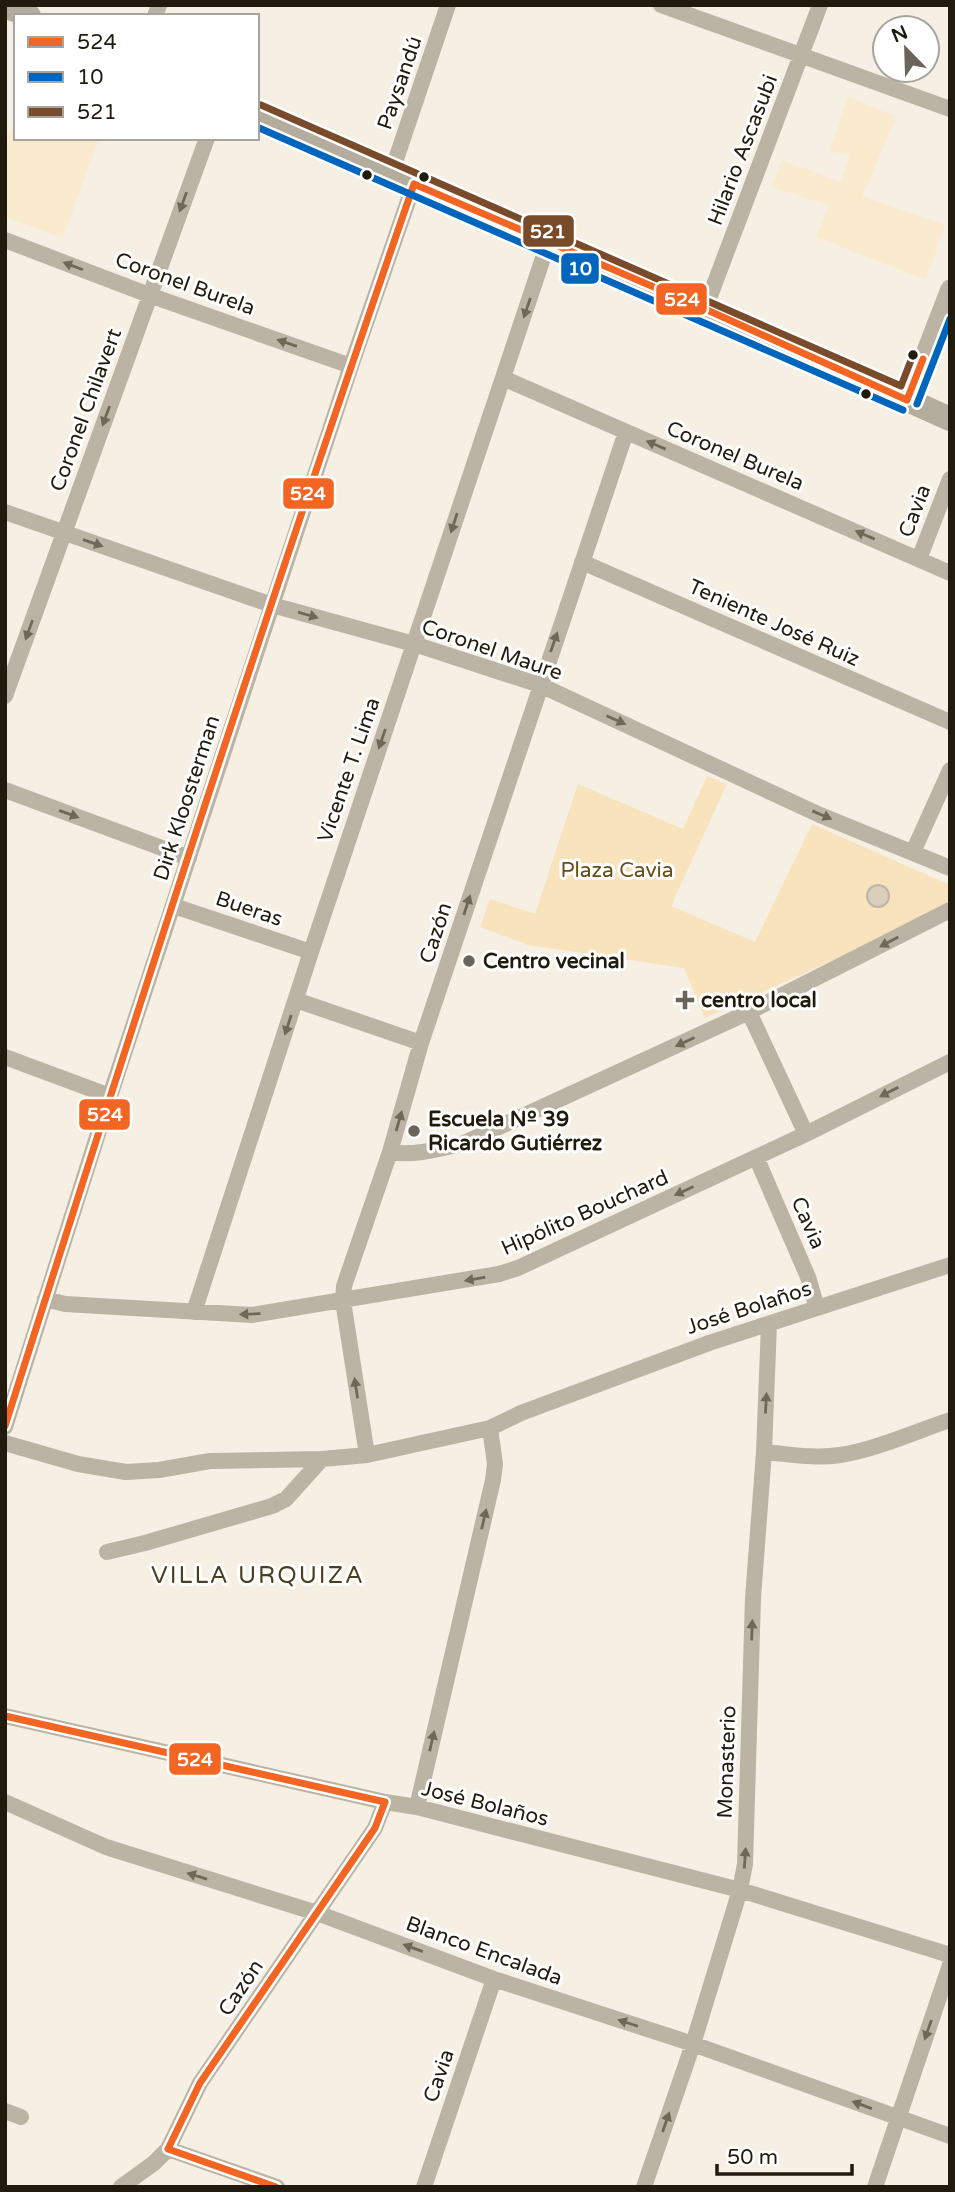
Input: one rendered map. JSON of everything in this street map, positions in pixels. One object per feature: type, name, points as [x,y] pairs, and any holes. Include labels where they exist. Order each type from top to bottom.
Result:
[{"type":"main road","points":[[5,6],[24,14]]},
{"type":"main road","points":[[259,116],[705,309],[950,419]]},
{"type":"street","points":[[430,5],[447,8]]},
{"type":"street","points":[[661,5],[950,109]]},
{"type":"street","name":"Hilario Ascasubi","points":[[705,309],[820,5]]},
{"type":"street","name":"Paysandú","points":[[391,174],[447,8]]},
{"type":"street","name":"Coronel Chilavert","points":[[5,696],[206,140]]},
{"type":"street","name":"Dirk Kloosterman","points":[[5,1427],[110,1096],[351,366],[414,184]]},
{"type":"street","name":"Coronel Burela","points":[[5,240],[149,295],[351,366]]},
{"type":"street","name":"Vicente T. Lima","points":[[194,1312],[310,952],[548,243]]},
{"type":"street","points":[[906,400],[950,289]]},
{"type":"street","name":"Coronel Burela","points":[[503,378],[950,573]]},
{"type":"street","name":"Cazón","points":[[367,1455],[343,1301],[344,1286],[390,1152],[421,1043],[626,432]]},
{"type":"street","name":"Cavia","points":[[919,559],[950,479]]},
{"type":"street","name":"Coronel Maure","points":[[5,512],[272,605],[414,644],[540,685],[820,815],[950,868]]},
{"type":"street","name":"Teniente José Ruiz","points":[[582,562],[948,717]]},
{"type":"street","points":[[913,852],[950,771]]},
{"type":"street","points":[[5,790],[189,858]]},
{"type":"street","name":"Bueras","points":[[174,906],[310,952]]},
{"type":"street","points":[[390,1152],[418,1153],[462,1144],[749,1012],[950,910]]},
{"type":"street","points":[[296,1000],[421,1043]]},
{"type":"street","points":[[749,1012],[806,1133]]},
{"type":"street","points":[[5,1057],[110,1096]]},
{"type":"street","name":"Hipólito Bouchard","points":[[45,1299],[65,1304],[252,1315],[480,1279],[518,1268],[806,1133],[950,1062]]},
{"type":"street","name":"Cavia","points":[[755,1157],[808,1277],[817,1308]]},
{"type":"street","name":"José Bolaños","points":[[5,1443],[78,1464],[126,1472],[159,1470],[210,1461],[322,1459],[367,1455],[490,1428],[521,1413],[659,1361],[950,1265]]},
{"type":"street","name":"Monasterio","points":[[644,2187],[693,2044],[740,1890],[745,1864],[753,1598],[764,1452],[769,1324]]},
{"type":"street","points":[[764,1452],[841,1455],[950,1420]]},
{"type":"street","points":[[417,1807],[493,1480],[495,1464],[490,1428]]},
{"type":"street","points":[[107,1552],[272,1506],[286,1499],[322,1459]]},
{"type":"street","name":"José Bolaños","points":[[5,1716],[417,1807],[740,1890],[950,1955]]},
{"type":"street","name":"Blanco Encalada","points":[[5,1802],[106,1847],[317,1913],[495,1979],[693,2044],[950,2136]]},
{"type":"street","name":"Cazón","points":[[121,2187],[154,2163],[168,2148],[200,2083],[374,1828],[385,1802]]},
{"type":"street","points":[[875,2187],[950,1965]]},
{"type":"street","name":"Cavia","points":[[424,2187],[495,1979]]},
{"type":"street","points":[[168,2148],[277,2187]]},
{"type":"shaded area","points":[[848,97],[897,117],[862,196],[945,225],[926,280],[816,237],[829,206],[772,187],[782,160],[841,182],[850,156],[830,151]]},
{"type":"shaded area","points":[[14,122],[14,140],[98,140],[63,238],[5,217],[5,145]]},
{"type":"green space","name":"Plaza Cavia","points":[[707,776],[727,784],[671,906],[755,942],[812,824],[950,885],[950,907],[705,1018],[684,968],[528,945],[480,927],[490,899],[535,914],[578,784],[683,829]]},
{"type":"building","points":[[878,885],[886,888],[889,896],[886,904],[878,907],[870,904],[867,896],[870,888]]},
{"type":"transit line","name":"521","points":[[261,105],[901,386],[913,355]]},
{"type":"transit line","name":"10","points":[[259,128],[903,410]]},
{"type":"transit line","name":"524","points":[[414,184],[705,309],[907,400],[923,359]]},
{"type":"transit line","name":"524","points":[[5,1426],[205,804],[414,184]]},
{"type":"transit line","name":"10","points":[[917,404],[950,319]]},
{"type":"transit line","name":"524","points":[[5,1716],[385,1802]]},
{"type":"transit line","name":"524","points":[[168,2149],[200,2083],[375,1828],[385,1802]]},
{"type":"transit line","name":"524","points":[[168,2149],[276,2187]]},
{"type":"place","name":"Centro vecinal","points":[[469,961]]},
{"type":"place","name":"centro local","points":[[685,1000]]},
{"type":"place","name":"Escuela Nº 39 Ricardo Gutiérrez","points":[[414,1131]]},
{"type":"district","name":"VILLA URQUIZA","points":[[258,1575]]}]
